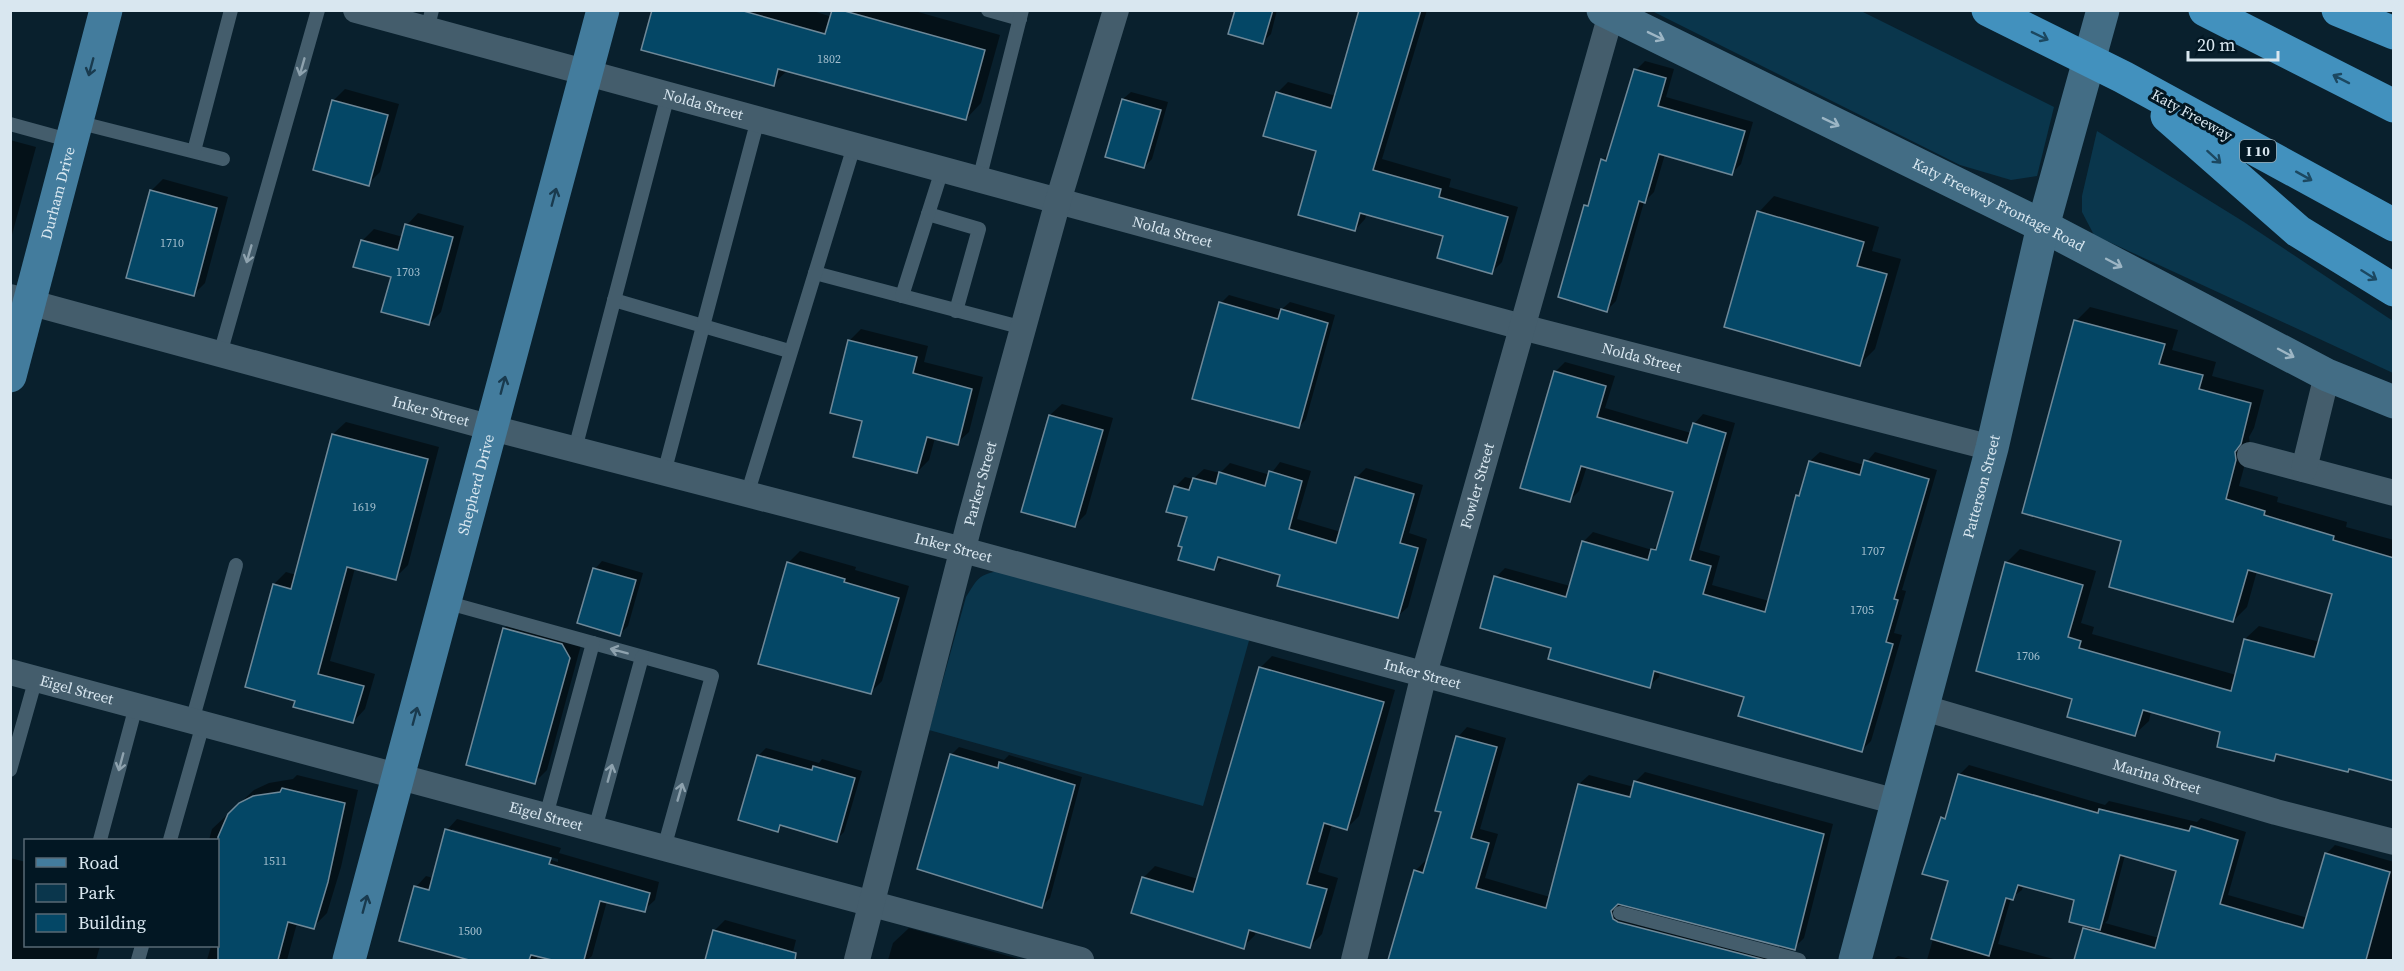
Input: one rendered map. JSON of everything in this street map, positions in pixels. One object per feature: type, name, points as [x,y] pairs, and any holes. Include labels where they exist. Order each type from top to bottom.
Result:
[{"type":"highway","name":"Katy Freeway","points":[[1988,10],[2123,77],[2394,225]]},
{"type":"highway","points":[[2205,10],[2394,106]]},
{"type":"highway","points":[[2338,10],[2394,33]]},
{"type":"highway","points":[[2123,77],[2298,231],[2394,290]]},
{"type":"main road","name":"Durham Drive","points":[[10,376],[20,299],[74,131],[106,10]]},
{"type":"main road","name":"Shepherd Drive","points":[[350,960],[602,11]]},
{"type":"street","name":"Nolda Street","points":[[356,10],[429,20],[587,73],[1522,327],[1992,448]]},
{"type":"street","name":"Parker Street","points":[[856,960],[963,550],[1058,201],[1116,10]]},
{"type":"street","name":"Patterson Street","points":[[1855,960],[1992,448],[2043,226],[2103,10]]},
{"type":"street","name":"Katy Freeway Frontage Road","points":[[1607,12],[2043,226],[2327,375],[2394,402]]},
{"type":"street","name":"Fowler Street","points":[[1354,960],[1424,674],[1522,327],[1607,12]]},
{"type":"street","name":"Inker Street","points":[[20,299],[492,428],[963,550],[1897,802]]},
{"type":"street","points":[[2304,469],[2327,375]]},
{"type":"street","points":[[2250,455],[2394,493]]},
{"type":"street","name":"Eigel Street","points":[[10,672],[1081,960]]},
{"type":"street","name":"Marina Street","points":[[1921,707],[2276,812],[2394,842]]},
{"type":"lane","points":[[194,151],[231,10]]},
{"type":"lane","points":[[220,354],[318,10]]},
{"type":"lane","points":[[979,180],[1021,15],[988,10]]},
{"type":"lane","points":[[575,449],[668,95]]},
{"type":"lane","points":[[664,473],[758,119]]},
{"type":"lane","points":[[10,124],[74,131],[194,151],[222,159]]},
{"type":"lane","points":[[747,495],[789,351],[854,146]]},
{"type":"lane","points":[[902,296],[942,170]]},
{"type":"lane","points":[[928,214],[979,229],[956,311]]},
{"type":"lane","points":[[815,273],[1024,328]]},
{"type":"lane","points":[[614,300],[789,351]]},
{"type":"lane","points":[[170,839],[236,565]]},
{"type":"lane","points":[[445,602],[712,676],[664,848]]},
{"type":"lane","points":[[546,816],[592,643]]},
{"type":"lane","points":[[595,829],[642,657]]},
{"type":"lane","points":[[10,770],[36,678]]},
{"type":"lane","points":[[100,839],[136,706]]},
{"type":"lane","points":[[1620,913],[1799,960]]},
{"type":"green space","points":[[1652,11],[1861,11],[2054,107],[2037,176],[2011,180],[1960,165]]},
{"type":"green space","points":[[2097,131],[2244,222],[2393,321],[2393,373],[2094,235],[2082,212],[2082,196]]},
{"type":"green space","points":[[1000,571],[1250,637],[1203,806],[929,730],[966,597],[982,576]]},
{"type":"building","points":[[652,10],[740,10],[825,34],[832,10],[841,10],[985,50],[966,120],[778,69],[774,86],[641,50]]},
{"type":"building","points":[[1235,10],[1273,10],[1263,44],[1228,34]]},
{"type":"building","points":[[1359,10],[1421,10],[1373,170],[1441,189],[1439,197],[1508,217],[1492,274],[1437,258],[1443,236],[1360,213],[1355,231],[1298,215],[1316,151],[1263,136],[1276,92],[1331,108]]},
{"type":"building","points":[[1634,69],[1666,78],[1658,106],[1745,131],[1732,175],[1659,154],[1645,203],[1639,201],[1607,312],[1558,297],[1584,205],[1588,206],[1601,159],[1606,161]]},
{"type":"building","points":[[1122,99],[1161,110],[1144,168],[1105,157]]},
{"type":"building","points":[[332,100],[388,115],[369,186],[313,170]]},
{"type":"building","points":[[150,190],[217,208],[194,296],[126,278]]},
{"type":"building","points":[[1757,211],[1864,242],[1857,266],[1887,274],[1860,366],[1724,327]]},
{"type":"building","points":[[405,224],[453,237],[429,325],[381,312],[391,277],[353,267],[361,240],[398,250]]},
{"type":"building","points":[[1219,302],[1278,319],[1281,309],[1328,323],[1299,428],[1192,399]]},
{"type":"building","points":[[2074,320],[2165,344],[2159,364],[2203,375],[2199,389],[2251,403],[2241,444],[2235,452],[2236,460],[2226,499],[2265,511],[2264,515],[2334,536],[2333,540],[2394,558],[2394,781],[2276,754],[2274,761],[2217,747],[2220,732],[2143,710],[2135,736],[2067,717],[2072,699],[1976,671],[2005,562],[2083,585],[2068,637],[2081,641],[2079,648],[2231,691],[2244,639],[2314,657],[2332,594],[2248,570],[2233,622],[2109,587],[2121,541],[2022,513]]},
{"type":"building","points":[[848,340],[917,357],[913,373],[972,389],[958,445],[927,437],[917,473],[853,457],[862,421],[830,413]]},
{"type":"building","points":[[1554,371],[1606,386],[1597,417],[1687,443],[1693,423],[1726,433],[1690,560],[1711,566],[1703,594],[1765,612],[1796,495],[1799,496],[1809,461],[1860,475],[1864,460],[1929,479],[1894,599],[1898,600],[1886,642],[1893,644],[1862,752],[1738,716],[1744,697],[1654,671],[1650,688],[1548,659],[1551,648],[1480,628],[1494,576],[1566,597],[1582,541],[1648,560],[1651,549],[1656,550],[1673,492],[1581,466],[1570,502],[1520,488]]},
{"type":"building","points":[[1049,415],[1103,430],[1075,527],[1021,512]]},
{"type":"building","points":[[332,434],[428,459],[396,580],[347,567],[318,674],[364,686],[353,723],[293,707],[295,701],[245,687],[273,584],[291,589]]},
{"type":"building","points":[[1269,471],[1302,481],[1289,529],[1336,543],[1355,477],[1414,494],[1400,543],[1418,548],[1398,618],[1277,586],[1280,575],[1218,557],[1214,570],[1178,560],[1182,547],[1178,546],[1187,517],[1166,512],[1174,486],[1189,490],[1193,478],[1216,484],[1219,472],[1265,486]]},
{"type":"building","points":[[787,562],[899,598],[871,694],[758,664]]},
{"type":"building","points":[[593,568],[636,580],[620,636],[577,623]]},
{"type":"building","points":[[503,628],[562,644],[570,658],[535,784],[466,765]]},
{"type":"building","points":[[1259,667],[1384,702],[1347,830],[1324,823],[1307,884],[1327,889],[1310,948],[1249,930],[1244,949],[1131,913],[1142,877],[1193,892]]},
{"type":"building","points":[[1456,736],[1497,747],[1471,838],[1489,843],[1476,888],[1546,908],[1578,784],[1630,797],[1634,781],[1824,834],[1795,950],[1618,904],[1611,911],[1613,919],[1618,922],[1765,960],[1388,960],[1414,870],[1423,873],[1441,812],[1435,811]]},
{"type":"building","points":[[950,754],[998,768],[999,762],[1075,785],[1042,908],[917,869]]},
{"type":"building","points":[[757,755],[812,770],[813,766],[855,778],[837,842],[780,825],[778,832],[738,820]]},
{"type":"building","points":[[1958,774],[2098,813],[2099,809],[2189,831],[2191,826],[2238,840],[2220,904],[2303,928],[2325,853],[2390,872],[2366,960],[2074,960],[2083,928],[2155,948],[2176,871],[2120,855],[2100,930],[2069,922],[2074,900],[2018,885],[2013,900],[2006,898],[1989,956],[1931,939],[1948,881],[1922,874],[1941,817],[1945,819]]},
{"type":"building","points":[[282,788],[345,803],[328,882],[314,929],[288,922],[278,960],[218,960],[218,837],[228,814],[239,803],[253,796],[280,792]]},
{"type":"building","points":[[445,829],[551,858],[549,864],[650,893],[645,912],[600,901],[584,960],[552,960],[531,955],[529,960],[469,960],[399,941],[414,886],[429,890]]},
{"type":"building","points":[[713,930],[796,953],[795,960],[705,960]]}]
